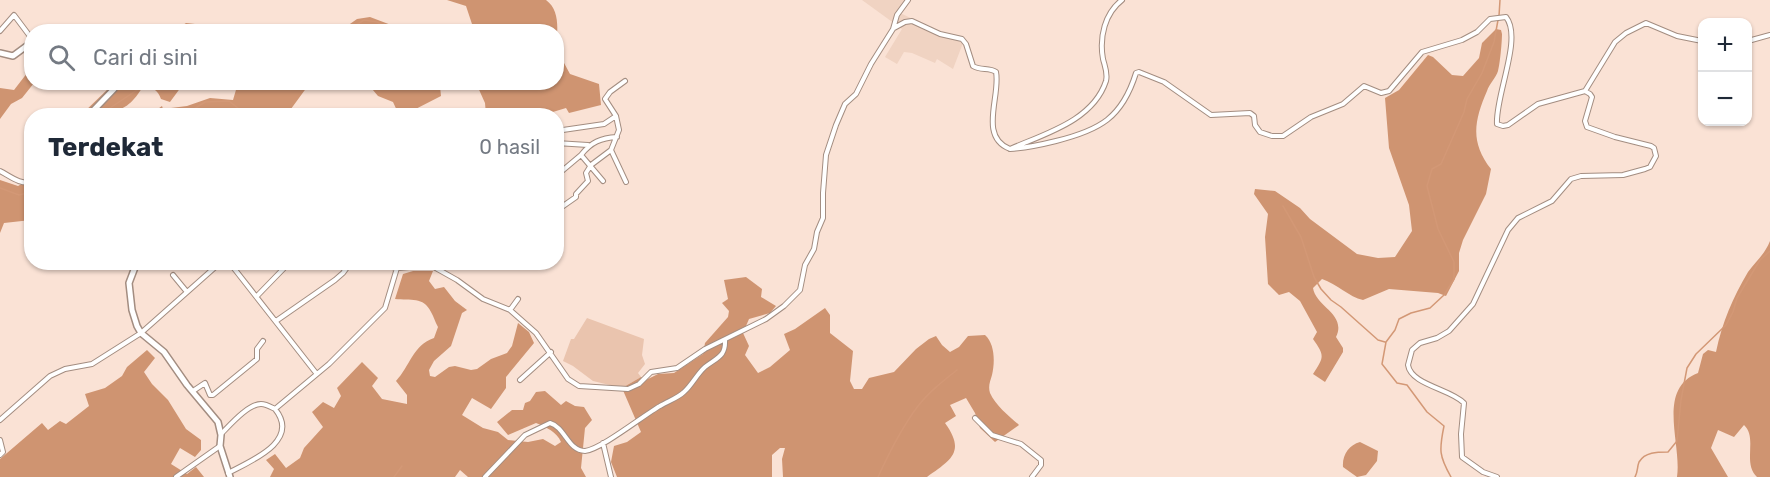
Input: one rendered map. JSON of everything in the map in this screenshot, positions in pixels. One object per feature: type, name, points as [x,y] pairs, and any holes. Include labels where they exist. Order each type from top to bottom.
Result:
[{"type":"street","points":[[441,270],[483,299],[510,310],[536,333],[573,384],[597,388],[622,390],[632,388],[651,372],[677,368],[696,354],[766,319],[800,290],[805,265],[814,249],[817,232],[823,218],[826,154],[836,125],[845,104],[856,94],[871,64],[893,29],[897,15],[908,0]]},
{"type":"street","points":[[1010,149],[1057,129],[1093,103],[1107,78],[1102,53],[1108,15],[1122,0]]},
{"type":"street","points":[[0,31],[13,15],[24,29]]},
{"type":"street","points":[[893,29],[912,21],[940,34],[962,39],[966,44],[973,66],[996,72],[993,130],[1000,143],[1010,149],[1024,149],[1090,131],[1121,106],[1128,96],[1136,73],[1141,71],[1164,82],[1210,115],[1251,113],[1260,132],[1282,136],[1322,111],[1343,104],[1364,86],[1381,93],[1389,91],[1422,52],[1462,40],[1494,18],[1502,16],[1509,20],[1511,50],[1503,82],[1497,124],[1503,126],[1508,125],[1538,104],[1585,91],[1615,42],[1626,33],[1646,23],[1677,36],[1698,41]]},
{"type":"street","points":[[1752,40],[1770,35]]},
{"type":"street","points":[[0,53],[13,57],[24,47]]},
{"type":"street","points":[[564,205],[576,197],[576,194],[587,183],[586,173],[591,165],[611,150],[619,125],[605,99],[610,92],[625,81]]},
{"type":"street","points":[[95,108],[112,90]]},
{"type":"street","points":[[1497,477],[1483,472],[1462,457],[1461,434],[1464,406],[1462,401],[1412,374],[1409,371],[1408,360],[1412,350],[1420,343],[1437,338],[1449,331],[1473,304],[1485,284],[1508,230],[1518,218],[1546,205],[1571,178],[1623,175],[1645,170],[1652,164],[1656,156],[1651,146],[1596,132],[1585,125],[1592,97],[1585,91]]},
{"type":"street","points":[[564,130],[604,124],[616,116]]},
{"type":"street","points":[[564,169],[589,145],[596,141],[617,137]]},
{"type":"street","points":[[564,143],[589,145]]},
{"type":"street","points":[[611,150],[626,182]]},
{"type":"street","points":[[581,155],[603,182]]},
{"type":"street","points":[[0,171],[24,183]]},
{"type":"street","points":[[134,270],[129,283],[132,310],[141,333],[164,352],[218,422],[221,435],[220,446],[229,475],[270,449],[284,431],[276,409],[264,404],[256,405],[239,417],[221,435]]},
{"type":"street","points":[[0,420],[50,376],[65,369],[92,364],[141,333],[212,270]]},
{"type":"street","points":[[236,270],[316,374]]},
{"type":"street","points":[[257,296],[282,270]]},
{"type":"street","points":[[276,321],[335,280],[345,270]]},
{"type":"street","points":[[276,409],[385,308],[395,270]]},
{"type":"street","points":[[173,276],[187,292]]},
{"type":"street","points":[[510,310],[518,299]]},
{"type":"street","points":[[485,477],[525,435],[550,423],[557,426],[575,448],[582,451],[603,443],[639,418],[683,394],[705,367],[717,360],[725,347],[725,339]]},
{"type":"street","points":[[193,391],[205,383],[210,395],[213,395],[256,359],[257,349],[263,341]]},
{"type":"street","points":[[520,380],[550,352]]},
{"type":"street","points":[[975,418],[992,435],[1021,444],[1041,460],[1041,465],[1032,477]]},
{"type":"street","points":[[0,440],[3,452],[0,455]]},
{"type":"street","points":[[603,443],[611,477]]},
{"type":"street","points":[[176,477],[220,446]]},
{"type":"shaded area","points":[[447,0],[546,0],[552,7],[557,24],[472,24],[466,6]]},
{"type":"shaded area","points":[[862,0],[906,0],[898,12],[963,43],[953,69],[937,59],[935,63],[912,53],[904,52],[897,64],[885,57],[902,29]]},
{"type":"shaded area","points":[[370,17],[388,24],[350,24],[357,19]]},
{"type":"shaded area","points":[[1496,29],[1501,30],[1502,34],[1499,68],[1479,112],[1476,131],[1480,150],[1491,169],[1486,194],[1463,240],[1459,253],[1459,271],[1446,296],[1438,293],[1389,289],[1363,300],[1322,279],[1313,288],[1315,295],[1334,316],[1338,329],[1336,337],[1343,348],[1343,352],[1325,382],[1313,374],[1322,356],[1313,339],[1317,332],[1300,301],[1289,292],[1279,295],[1268,284],[1265,237],[1268,214],[1254,194],[1255,189],[1275,191],[1357,254],[1378,258],[1395,257],[1412,231],[1409,205],[1389,148],[1385,98],[1399,90],[1428,55],[1452,75],[1463,76],[1479,58],[1482,43]]},
{"type":"shaded area","points":[[564,63],[570,74],[599,84],[601,105],[569,113],[566,108],[485,108],[479,90],[564,90]]},
{"type":"shaded area","points":[[24,77],[24,90],[28,90],[22,98],[11,104],[0,119],[0,88],[14,90]]},
{"type":"shaded area","points":[[107,90],[140,90],[123,108],[88,108]]},
{"type":"shaded area","points":[[155,90],[179,90],[170,102],[161,99]]},
{"type":"shaded area","points":[[236,90],[305,90],[292,108],[171,108],[187,106],[210,98],[233,100]]},
{"type":"shaded area","points":[[373,90],[440,90],[441,96],[418,108],[396,108],[393,102],[378,96]]},
{"type":"shaded area","points":[[0,180],[18,186],[24,183],[24,221],[4,223],[0,233]]},
{"type":"shaded area","points":[[1770,241],[1770,477],[1757,477],[1753,471],[1750,458],[1750,437],[1744,425],[1734,437],[1718,430],[1711,448],[1728,477],[1677,477],[1674,404],[1678,391],[1685,381],[1698,373],[1703,354],[1708,350],[1716,352],[1725,321],[1738,291],[1748,272],[1763,254]]},
{"type":"shaded area","points":[[413,271],[433,271],[429,281],[435,289],[444,287],[455,301],[467,310],[462,313],[451,346],[434,361],[429,370],[430,376],[435,377],[449,367],[455,366],[471,370],[477,369],[491,359],[507,353],[512,346],[518,323],[529,332],[534,343],[506,377],[506,388],[491,409],[472,398],[462,415],[483,428],[498,432],[508,440],[528,442],[543,439],[555,446],[561,442],[557,435],[536,423],[508,435],[497,422],[512,410],[523,410],[525,403],[530,401],[536,392],[545,391],[561,405],[566,401],[575,406],[584,407],[592,420],[585,428],[581,468],[586,477],[468,477],[460,470],[455,477],[270,477],[274,469],[266,460],[275,454],[286,468],[300,458],[304,448],[323,427],[312,412],[323,402],[334,408],[341,396],[337,388],[362,362],[378,378],[372,386],[382,399],[407,404],[407,395],[396,381],[416,351],[434,338],[438,327],[428,307],[420,301],[395,299],[403,274]]},
{"type":"shaded area","points":[[746,277],[762,289],[761,297],[776,306],[770,313],[749,319],[743,333],[749,346],[745,355],[758,373],[770,367],[790,350],[784,334],[825,308],[830,315],[830,333],[853,351],[850,381],[854,389],[862,389],[869,378],[894,372],[916,349],[936,336],[950,352],[959,347],[968,336],[985,335],[991,343],[994,359],[989,386],[990,393],[999,406],[1019,425],[995,442],[980,428],[975,413],[966,398],[950,405],[956,416],[945,423],[951,433],[955,448],[949,460],[927,477],[783,477],[782,459],[785,448],[780,448],[772,455],[772,477],[617,477],[611,462],[614,446],[627,442],[641,432],[622,388],[641,377],[646,380],[658,374],[674,373],[703,354],[705,343],[728,317],[729,311],[722,303],[728,299],[724,280]]},
{"type":"shaded area","points":[[587,318],[644,339],[642,355],[645,364],[638,373],[641,377],[622,388],[593,381],[563,361],[571,339],[574,339]]},
{"type":"shaded area","points":[[147,350],[155,358],[144,372],[168,400],[186,429],[201,440],[201,450],[195,457],[180,448],[171,464],[187,474],[196,467],[204,477],[0,477],[0,459],[42,423],[48,430],[60,421],[66,424],[89,406],[85,394],[105,388],[122,376],[127,367]]},
{"type":"shaded area","points":[[1360,442],[1378,451],[1377,461],[1366,475],[1357,477],[1343,467],[1343,463],[1350,448]]},
{"type":"waterway","points":[[1499,16],[1500,0]]},
{"type":"waterway","points":[[358,24],[364,20],[381,24]]},
{"type":"waterway","points":[[1451,477],[1441,453],[1444,426],[1427,412],[1407,385],[1397,383],[1382,364],[1386,342],[1395,330],[1399,319],[1430,308],[1444,295],[1454,279],[1454,262],[1438,229],[1427,186],[1432,169],[1441,164],[1464,112],[1467,99],[1482,73],[1494,42],[1498,20]]},
{"type":"waterway","points":[[110,108],[137,90]]},
{"type":"waterway","points":[[196,108],[205,102],[229,101],[238,108]]},
{"type":"waterway","points":[[0,188],[19,195],[24,194]]},
{"type":"waterway","points":[[1283,206],[1301,237],[1314,277],[1321,289],[1378,340],[1385,342]]},
{"type":"waterway","points":[[1635,477],[1639,462],[1645,456],[1668,452],[1677,441],[1687,368],[1696,354],[1726,325],[1737,298],[1760,260],[1770,251]]},
{"type":"waterway","points":[[878,477],[896,440],[918,406],[931,391],[957,370]]},
{"type":"waterway","points":[[394,477],[402,466]]}]
